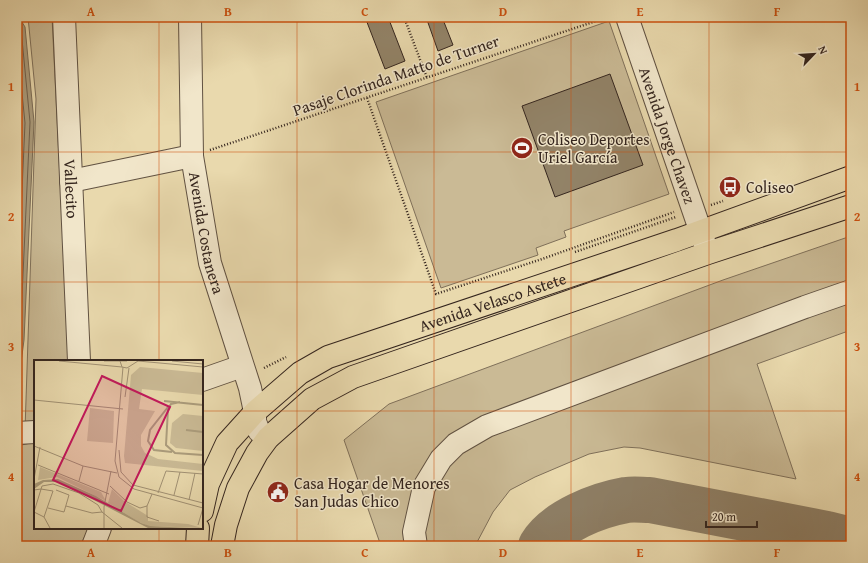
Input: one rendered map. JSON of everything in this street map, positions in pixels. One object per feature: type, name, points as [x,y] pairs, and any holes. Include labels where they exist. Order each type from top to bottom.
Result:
[{"type":"highway","name":"Avenida Velasco Astete","points":[[203,506],[208,484],[227,443],[255,412],[300,373],[328,357],[700,232],[851,177]]},
{"type":"highway","name":"Avenida Velasco Astete","points":[[222,546],[226,525],[238,488],[256,453],[268,438],[312,399],[353,377],[708,253],[851,206]]},
{"type":"highway","points":[[196,546],[198,529]]},
{"type":"street","name":"Vallecito","points":[[64,17],[79,360]]},
{"type":"street","name":"Avenida Costanera","points":[[190,17],[192,156],[210,264],[250,388],[255,412],[255,422],[259,430],[268,438]]},
{"type":"street","name":"Avenida Jorge Chavez","points":[[627,17],[708,253]]},
{"type":"street","points":[[71,181],[192,156]]},
{"type":"street","points":[[416,546],[414,532],[424,487],[441,459],[456,444],[487,426],[851,291]]},
{"type":"street","points":[[203,380],[242,366]]},
{"type":"street","points":[[17,433],[34,432]]},
{"type":"street","points":[[93,546],[100,529]]},
{"type":"path","points":[[404,17],[427,78]]},
{"type":"path","name":"Pasaje Clorinda Matto de Turner","points":[[192,156],[608,17]]},
{"type":"path","points":[[367,98],[436,294],[542,259],[692,205]]},
{"type":"shaded area","points":[[28,17],[52,17],[69,360],[34,360],[34,422],[25,430],[36,99]]},
{"type":"shaded area","name":"Coliseo Deportes Uriel García","points":[[609,21],[669,194],[564,231],[566,237],[536,248],[538,255],[441,288],[376,102]]},
{"type":"shaded area","points":[[851,236],[851,330],[757,364],[796,479],[640,448],[624,447],[589,454],[535,477],[510,490],[493,512],[475,546],[381,546],[344,440],[389,404],[723,280]]},
{"type":"shaded area","points":[[34,442],[34,529],[88,529],[80,546],[17,546],[17,446]]},
{"type":"water","points":[[17,17],[19,17],[25,27],[34,122],[24,340],[17,393]]},
{"type":"building","points":[[365,17],[388,17],[405,61],[385,69]]},
{"type":"building","points":[[426,17],[442,17],[453,45],[438,51]]},
{"type":"building","points":[[610,74],[643,165],[555,197],[522,106]]},
{"type":"taxiway","points":[[541,546],[548,537],[567,522],[591,510],[626,500],[650,500],[827,534],[851,540]]},
{"type":"place","name":"Coliseo Deportes Uriel García","points":[[522,148]]},
{"type":"place","name":"Coliseo","points":[[730,187]]},
{"type":"place","name":"Casa Hogar de Menores San Judas Chico","points":[[278,492]]}]
